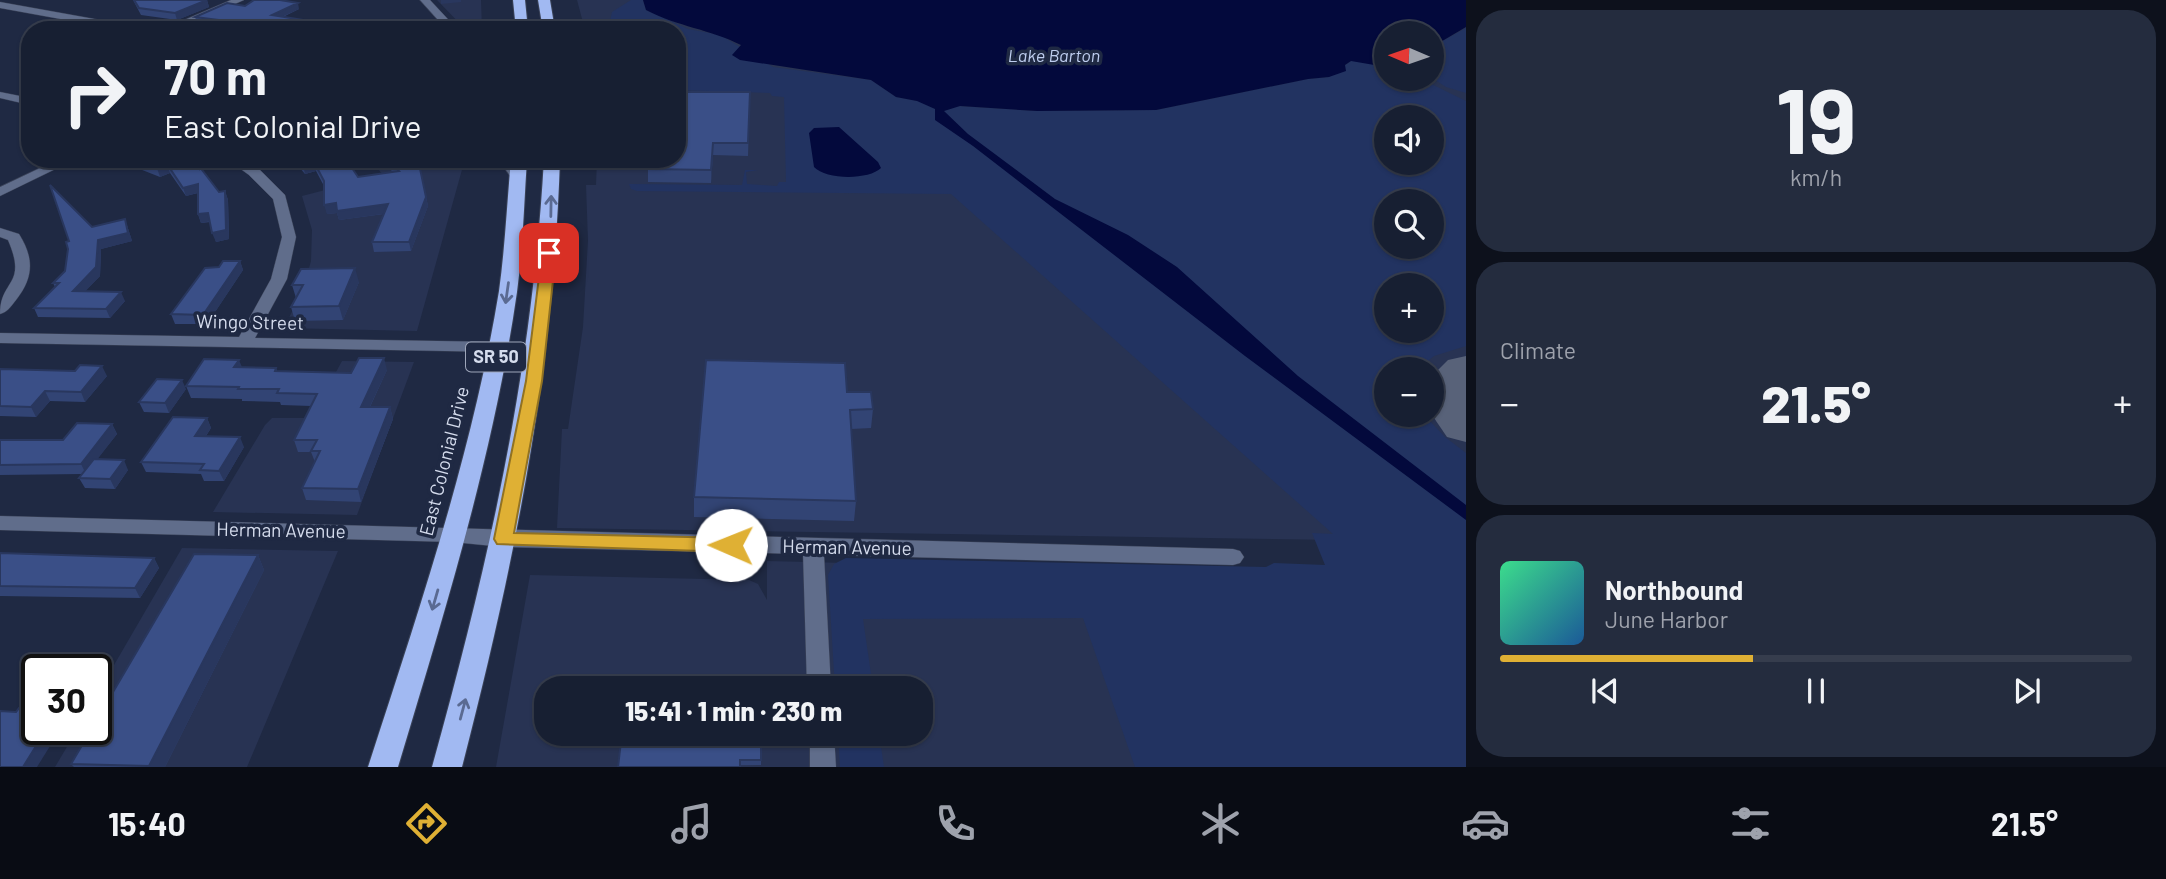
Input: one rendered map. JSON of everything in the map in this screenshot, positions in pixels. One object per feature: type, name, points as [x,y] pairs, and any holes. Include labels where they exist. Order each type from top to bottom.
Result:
[{"type":"highway","points":[[519,0],[521,21]]},
{"type":"highway","points":[[544,0],[548,21]]},
{"type":"highway","name":"East Colonial Drive","points":[[383,767],[453,534],[499,347],[512,252],[518,168]]},
{"type":"highway","name":"SR 50","points":[[447,767],[503,539],[525,435],[543,318],[550,240],[552,168]]},
{"type":"street","points":[[188,21],[239,0]]},
{"type":"street","points":[[425,0],[445,21]]},
{"type":"street","points":[[0,5],[89,21]]},
{"type":"street","points":[[0,95],[21,100]]},
{"type":"street","points":[[0,192],[52,168]]},
{"type":"street","points":[[244,343],[279,279],[289,237],[280,198],[248,168]]},
{"type":"street","points":[[0,232],[14,237],[24,258],[23,282],[0,309]]},
{"type":"street","name":"Wingo Street","points":[[0,338],[499,347]]},
{"type":"street","name":"Herman Avenue","points":[[0,523],[453,534],[503,539],[1233,557]]},
{"type":"street","points":[[813,547],[818,676]]},
{"type":"street","points":[[822,746],[823,767]]},
{"type":"shaded area","points":[[437,0],[481,0],[482,21],[457,21]]},
{"type":"shaded area","points":[[577,0],[1238,0],[1466,21],[1466,767],[496,767],[530,575],[749,580],[758,584],[767,600],[767,561],[1360,576],[1340,540],[557,528],[562,429],[568,429],[583,327],[588,241],[586,185],[596,185],[597,168],[686,168],[686,21],[583,21]]},
{"type":"shaded area","points":[[631,0],[643,0],[646,10],[670,21],[610,21],[612,12]]},
{"type":"shaded area","points":[[686,28],[720,35],[773,67],[871,80],[896,97],[940,105],[1037,111],[1156,110],[1329,77],[1351,61],[1357,60],[1374,64],[1374,91],[1444,90],[1466,101],[1466,346],[1433,357],[1374,357],[1374,427],[1435,427],[1466,453],[1466,767],[1135,767],[1083,618],[863,619],[871,676],[834,676],[828,575],[834,564],[846,558],[1266,567],[1274,563],[1325,565],[1312,533],[1333,534],[951,194],[631,189],[629,184],[742,185],[745,170],[758,170],[746,172],[747,184],[777,186],[779,182],[786,182],[784,97],[772,96],[770,93],[686,90]]},
{"type":"shaded area","points":[[1466,28],[1466,93],[1444,86],[1444,40]]},
{"type":"shaded area","points":[[377,168],[462,168],[417,331],[284,328],[303,289],[311,261],[312,230],[302,196],[383,175]]},
{"type":"shaded area","points":[[342,361],[414,362],[357,515],[213,512],[265,425],[272,418],[311,418]]},
{"type":"shaded area","points":[[182,548],[338,551],[247,767],[55,767],[68,745],[112,745],[112,668]]},
{"type":"shaded area","points":[[839,746],[881,746],[884,767],[840,767]]},
{"type":"water","name":"Lake Barton","points":[[643,0],[1466,0],[1466,27],[1444,40],[1444,21],[1374,21],[1374,65],[1351,61],[1345,65],[1346,71],[1329,77],[1156,110],[1037,111],[960,106],[944,111],[968,134],[1055,199],[1128,235],[1177,267],[1298,376],[1466,505],[1466,520],[935,120],[935,109],[917,101],[896,97],[871,80],[740,60],[732,55],[741,45],[686,25],[686,21],[673,21],[646,10]]},
{"type":"water","points":[[839,127],[878,162],[881,168],[867,175],[848,177],[828,174],[814,167],[809,133],[814,128]]},
{"type":"building","points":[[134,0],[207,0],[175,13],[139,8]]},
{"type":"building","points":[[254,0],[298,3],[272,15],[310,21],[216,21],[195,17],[227,3],[245,6]]},
{"type":"building","points":[[686,92],[750,92],[748,143],[713,143],[711,170],[648,169],[686,168]]},
{"type":"building","points":[[170,168],[201,168],[219,192],[225,191],[226,230],[212,233],[208,213],[198,214],[198,184],[183,188]]},
{"type":"building","points":[[317,168],[352,168],[358,177],[399,171],[396,168],[420,168],[426,197],[409,242],[372,242],[388,204],[337,211],[336,203],[324,205],[324,181]]},
{"type":"building","points":[[50,185],[92,227],[125,219],[128,233],[98,240],[96,267],[73,291],[121,292],[106,309],[34,308],[59,283],[53,283],[65,271],[68,249],[66,242],[69,241]]},
{"type":"building","points":[[223,261],[240,261],[203,315],[171,314],[205,268],[219,267]]},
{"type":"building","points":[[355,268],[339,306],[291,307],[303,285],[292,285],[301,269]]},
{"type":"building","points":[[359,358],[384,358],[361,407],[390,407],[358,489],[302,488],[320,451],[311,451],[317,440],[294,440],[317,394],[277,393],[279,389],[186,386],[204,359],[239,360],[234,367],[276,368],[275,371],[351,373]]},
{"type":"building","points":[[706,360],[845,363],[847,392],[871,392],[873,409],[850,410],[856,501],[694,497]]},
{"type":"building","points":[[80,365],[102,366],[81,392],[45,391],[31,407],[0,406],[0,369],[75,371]]},
{"type":"building","points":[[157,379],[182,380],[165,403],[139,402]]},
{"type":"building","points":[[173,417],[207,418],[195,436],[240,437],[219,471],[200,470],[204,464],[141,462]]},
{"type":"building","points":[[77,423],[112,424],[81,464],[0,465],[0,440],[63,440]]},
{"type":"building","points":[[94,459],[124,460],[110,479],[79,478]]},
{"type":"building","points":[[0,553],[154,558],[135,588],[0,586]]},
{"type":"building","points":[[194,554],[258,555],[149,766],[71,764],[82,745],[112,745],[112,694]]},
{"type":"building","points":[[21,708],[21,745],[37,745],[23,767],[0,767],[0,711],[16,712]]},
{"type":"building","points":[[620,746],[761,746],[761,760],[740,760],[740,767],[618,767]]},
{"type":"taxiway","points":[[1466,371],[1458,376],[1450,389],[1452,404],[1466,425]]},
{"type":"route","points":[[549,253],[534,381],[503,539],[731,545]]}]
